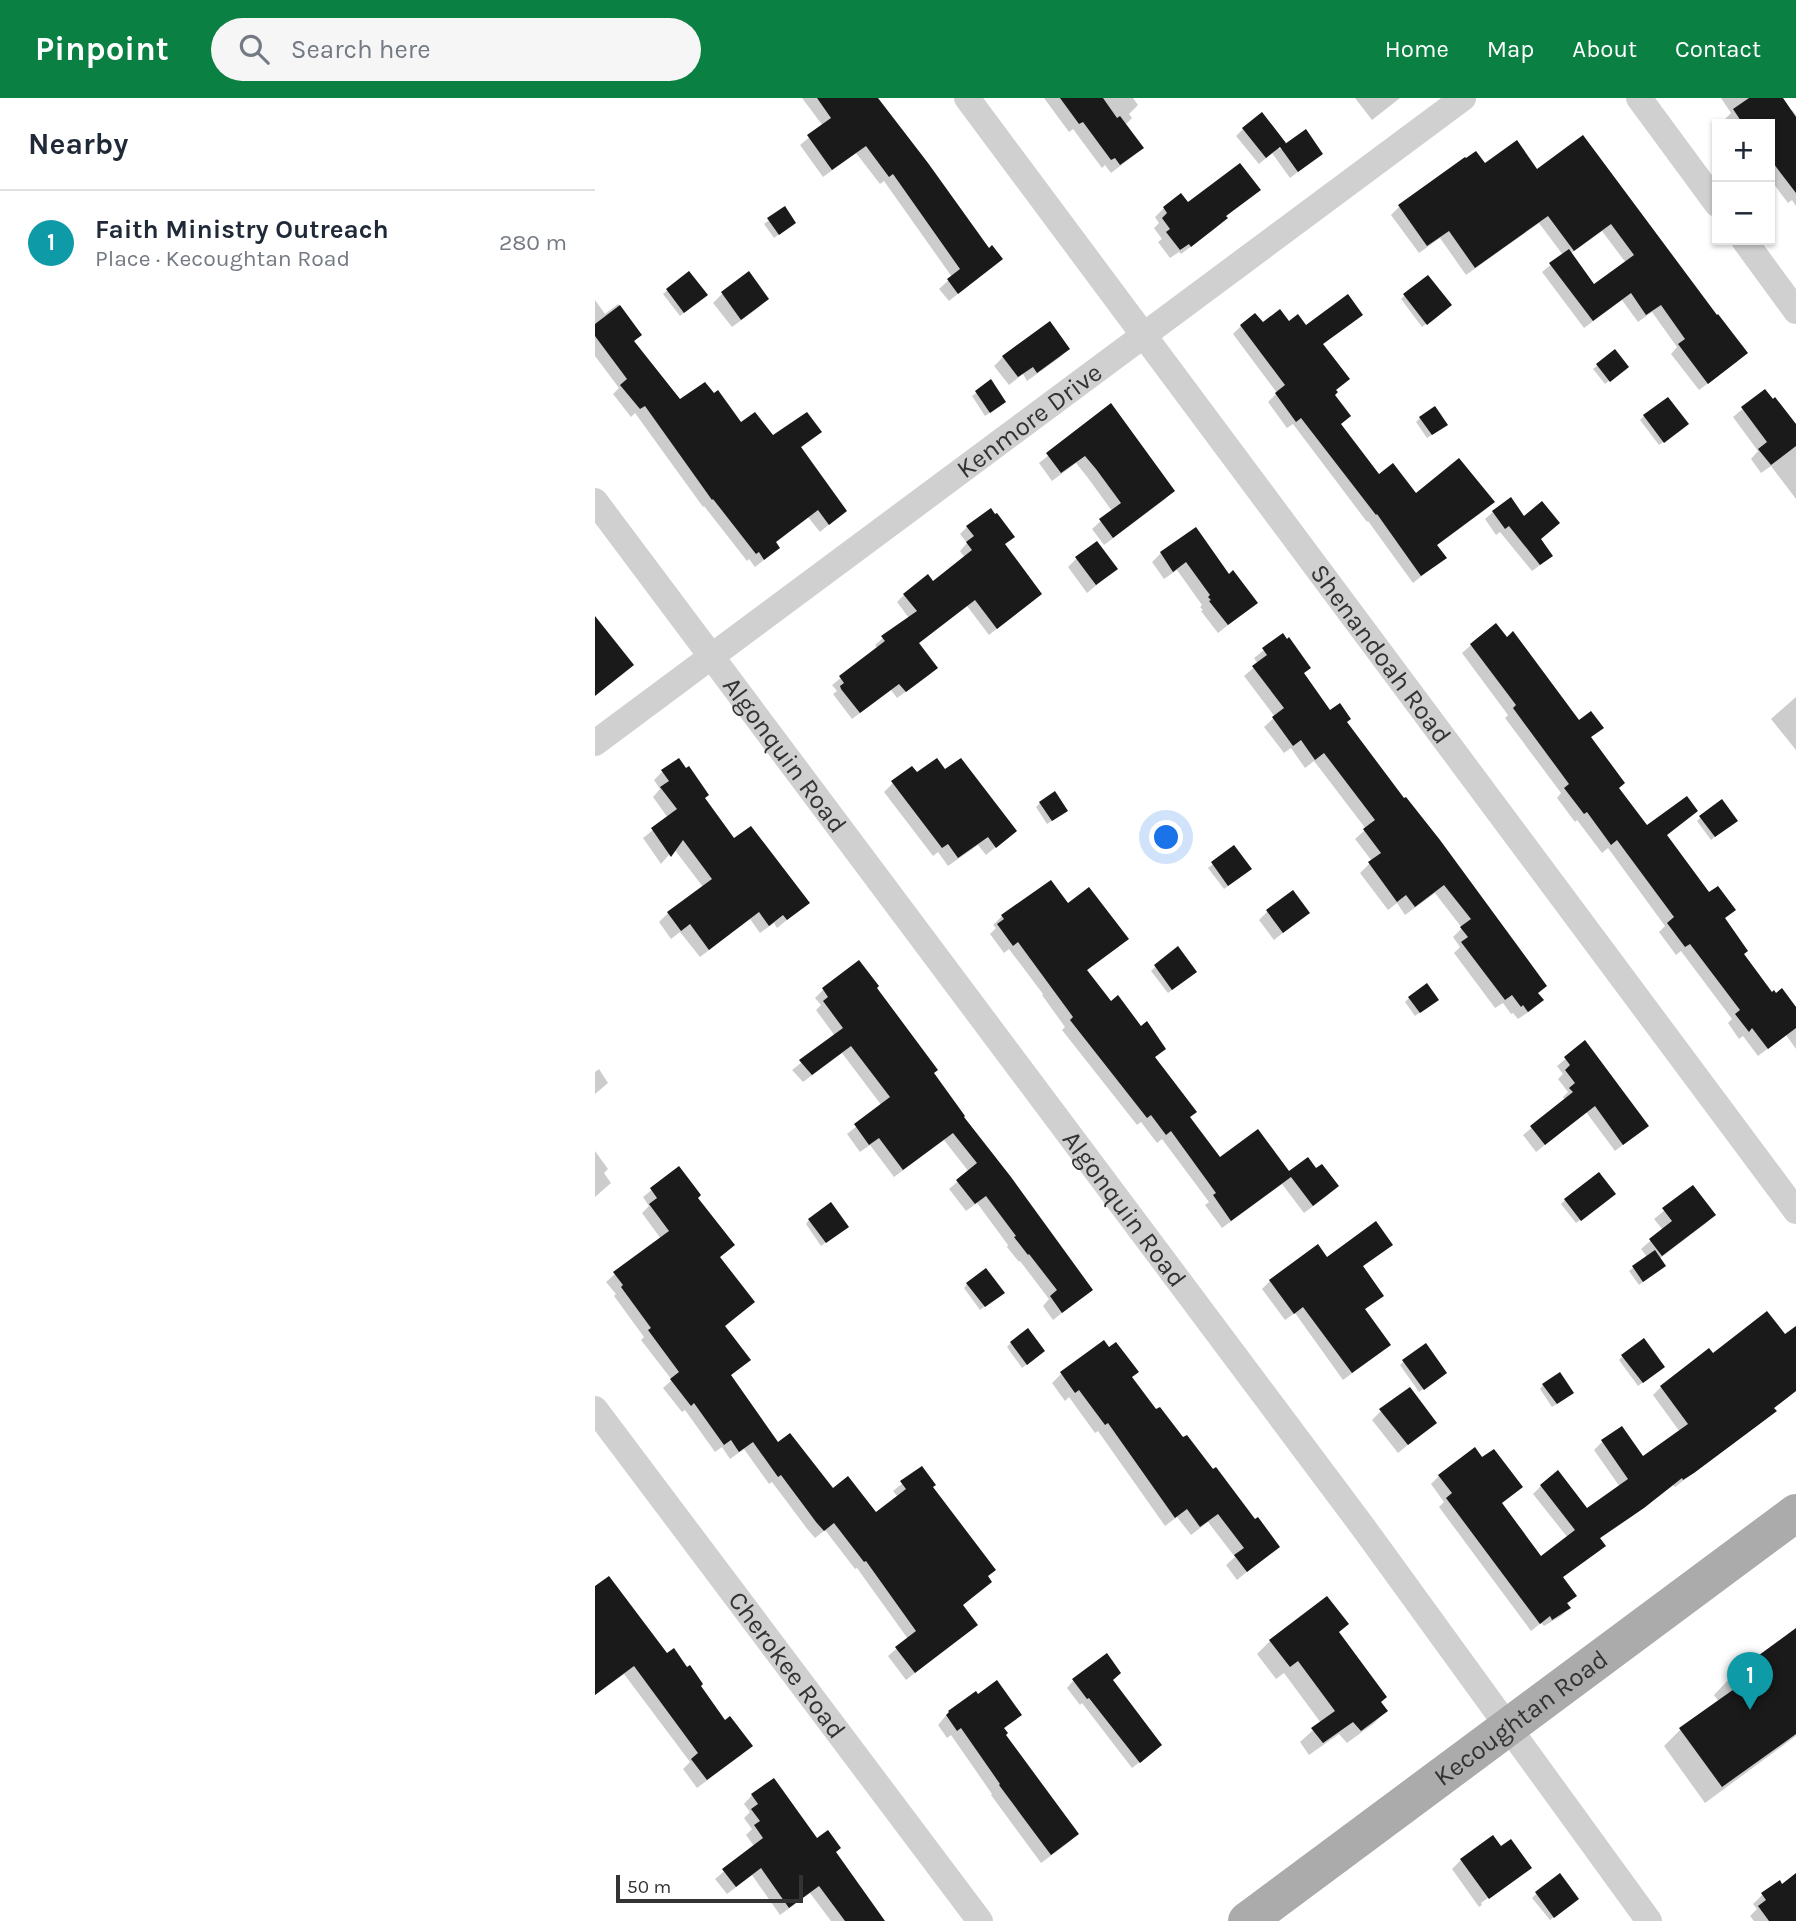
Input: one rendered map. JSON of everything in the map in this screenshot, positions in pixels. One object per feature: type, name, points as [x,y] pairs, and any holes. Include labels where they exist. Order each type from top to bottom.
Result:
[{"type":"main road","name":"Kecoughtan Road","points":[[1247,1921],[1796,1513]]},
{"type":"street","name":"Shenandoah Road","points":[[967,98],[1796,1211]]},
{"type":"street","name":"Kenmore Drive","points":[[595,743],[1463,98]]},
{"type":"street","points":[[1639,98],[1712,197]]},
{"type":"street","points":[[1748,245],[1796,310]]},
{"type":"street","name":"Algonquin Road","points":[[595,501],[1363,1527],[1650,1921]]},
{"type":"street","name":"Cherokee Road","points":[[595,1409],[980,1921]]},
{"type":"building","points":[[817,98],[878,98],[989,248],[992,245],[1003,259],[958,294],[947,279],[960,269],[893,174],[889,177],[866,146],[832,170],[807,135],[831,118]]},
{"type":"building","points":[[1060,98],[1103,98],[1144,148],[1120,165],[1115,158],[1111,160],[1083,122],[1079,124]]},
{"type":"building","points":[[1749,98],[1783,98],[1796,117],[1796,193],[1775,166],[1775,119],[1740,119],[1733,109]]},
{"type":"building","points":[[1262,112],[1285,144],[1306,129],[1323,154],[1298,172],[1280,147],[1266,158],[1242,128]]},
{"type":"building","points":[[1583,135],[1748,353],[1708,384],[1678,344],[1685,339],[1661,305],[1646,315],[1631,293],[1593,321],[1549,263],[1569,249],[1594,284],[1634,255],[1611,224],[1574,251],[1548,216],[1475,268],[1449,231],[1427,246],[1398,205],[1476,151],[1485,163],[1517,140],[1537,169]]},
{"type":"building","points":[[1240,163],[1261,190],[1191,247],[1189,244],[1180,250],[1166,232],[1170,229],[1162,218],[1167,213],[1163,207],[1181,193],[1188,202]]},
{"type":"building","points":[[785,206],[796,223],[779,235],[767,218]]},
{"type":"building","points":[[689,271],[708,295],[684,313],[666,289]]},
{"type":"building","points":[[749,271],[769,299],[741,320],[721,292]]},
{"type":"building","points":[[1428,275],[1452,305],[1427,325],[1403,294]]},
{"type":"building","points":[[1348,294],[1363,315],[1323,344],[1350,379],[1336,390],[1338,392],[1335,395],[1351,416],[1341,424],[1379,474],[1393,463],[1416,493],[1459,458],[1495,502],[1437,545],[1447,558],[1421,576],[1377,514],[1301,418],[1296,422],[1275,393],[1285,385],[1240,325],[1255,313],[1263,322],[1280,309],[1289,321],[1298,314],[1306,325]]},
{"type":"building","points":[[620,305],[642,335],[634,341],[680,399],[705,382],[714,393],[718,390],[741,422],[755,412],[773,435],[807,412],[822,432],[801,447],[847,511],[829,525],[818,510],[776,542],[780,548],[764,560],[759,552],[756,554],[712,500],[645,406],[640,409],[620,385],[627,379],[595,336],[595,324]]},
{"type":"building","points":[[1050,321],[1070,349],[1037,373],[1033,367],[1018,377],[1002,356]]},
{"type":"building","points":[[1615,349],[1629,367],[1610,382],[1596,364]]},
{"type":"building","points":[[991,379],[1006,402],[990,413],[975,391]]},
{"type":"building","points":[[1765,389],[1773,399],[1775,397],[1796,424],[1796,446],[1771,465],[1758,449],[1767,442],[1741,407]]},
{"type":"building","points":[[1668,397],[1689,424],[1664,443],[1643,415]]},
{"type":"building","points":[[1111,403],[1175,491],[1113,538],[1099,519],[1121,503],[1096,469],[1085,456],[1061,473],[1046,453]]},
{"type":"building","points":[[1435,406],[1448,425],[1432,435],[1419,417]]},
{"type":"building","points":[[1511,497],[1524,516],[1542,501],[1560,523],[1541,539],[1553,556],[1540,565],[1509,526],[1505,529],[1492,511]]},
{"type":"building","points":[[991,508],[1015,537],[1005,544],[1042,594],[997,629],[975,600],[919,643],[938,668],[906,692],[899,684],[860,713],[841,689],[840,686],[844,683],[839,676],[885,641],[881,636],[917,611],[903,594],[928,574],[933,581],[972,550],[966,542],[974,536],[966,526]]},
{"type":"building","points":[[1196,527],[1229,574],[1233,570],[1258,603],[1228,625],[1209,601],[1210,595],[1186,562],[1173,572],[1160,552]]},
{"type":"building","points":[[1097,541],[1118,569],[1096,585],[1075,557]]},
{"type":"building","points":[[595,616],[634,665],[595,696]]},
{"type":"building","points":[[1496,623],[1507,637],[1513,631],[1579,720],[1591,711],[1604,728],[1591,737],[1625,783],[1619,788],[1647,825],[1687,796],[1698,811],[1667,835],[1709,892],[1718,886],[1736,910],[1725,918],[1748,951],[1744,954],[1772,992],[1774,990],[1776,993],[1782,988],[1796,1007],[1796,1028],[1768,1049],[1752,1028],[1749,1032],[1735,1014],[1740,1010],[1690,944],[1685,947],[1667,923],[1674,917],[1617,840],[1611,845],[1587,812],[1584,814],[1564,788],[1569,784],[1513,708],[1516,705],[1470,644]]},
{"type":"building","points":[[1283,633],[1287,639],[1289,637],[1311,668],[1304,673],[1330,710],[1340,703],[1351,719],[1347,722],[1404,798],[1406,797],[1440,840],[1547,986],[1538,993],[1544,1000],[1528,1012],[1512,995],[1505,1000],[1461,942],[1468,937],[1460,927],[1471,919],[1444,885],[1415,907],[1406,895],[1397,902],[1368,862],[1381,853],[1363,829],[1375,820],[1324,753],[1315,760],[1301,740],[1293,746],[1272,717],[1284,708],[1252,666],[1267,655],[1262,648]]},
{"type":"building","points":[[679,758],[686,768],[689,766],[709,795],[705,798],[734,838],[751,826],[810,903],[787,920],[783,915],[769,926],[759,912],[709,950],[690,924],[681,931],[667,912],[712,879],[683,840],[671,857],[651,828],[677,809],[660,787],[669,781],[661,770]]},
{"type":"building","points":[[937,758],[945,769],[961,758],[1017,831],[996,848],[988,837],[958,858],[948,844],[942,848],[891,781],[912,766],[917,772]]},
{"type":"building","points":[[1055,791],[1068,811],[1052,821],[1039,802]]},
{"type":"building","points":[[1722,799],[1738,821],[1715,837],[1699,816]]},
{"type":"building","points":[[1234,845],[1252,869],[1228,886],[1211,862]]},
{"type":"building","points":[[1051,880],[1068,903],[1089,887],[1129,939],[1087,970],[1111,1001],[1118,995],[1141,1026],[1147,1021],[1166,1049],[1155,1057],[1197,1112],[1190,1117],[1220,1157],[1258,1129],[1289,1171],[1308,1157],[1316,1168],[1322,1164],[1339,1186],[1313,1206],[1291,1177],[1231,1221],[1213,1195],[1216,1193],[1171,1131],[1166,1135],[1151,1115],[1147,1118],[1070,1020],[1073,1017],[1018,942],[1013,946],[997,924],[1004,919],[1001,915]]},
{"type":"building","points":[[1293,890],[1310,913],[1283,933],[1266,910]]},
{"type":"building","points":[[1178,946],[1197,972],[1172,990],[1154,965]]},
{"type":"building","points":[[859,960],[938,1070],[934,1073],[964,1117],[1093,1290],[1062,1313],[1050,1296],[1057,1290],[1014,1237],[1016,1236],[986,1196],[975,1204],[956,1180],[977,1163],[953,1133],[903,1170],[879,1138],[869,1145],[854,1124],[890,1097],[851,1046],[812,1075],[799,1060],[843,1028],[823,1001],[828,997],[822,988]]},
{"type":"building","points":[[1427,983],[1439,1000],[1420,1013],[1408,997]]},
{"type":"building","points":[[1585,1040],[1649,1126],[1623,1145],[1595,1106],[1545,1145],[1530,1126],[1573,1092],[1569,1088],[1575,1083],[1565,1070],[1570,1065],[1564,1057]]},
{"type":"building","points":[[679,1166],[701,1195],[698,1198],[735,1245],[720,1257],[755,1302],[725,1326],[751,1360],[731,1375],[778,1442],[790,1433],[833,1488],[848,1476],[876,1512],[906,1489],[900,1481],[922,1466],[936,1485],[933,1487],[996,1570],[988,1576],[992,1582],[963,1605],[978,1625],[915,1673],[895,1647],[916,1631],[866,1561],[864,1562],[834,1523],[824,1531],[781,1475],[778,1477],[753,1442],[739,1452],[731,1440],[724,1445],[694,1403],[691,1406],[670,1379],[679,1372],[648,1330],[651,1328],[613,1272],[669,1231],[649,1204],[657,1198],[650,1188]]},
{"type":"building","points":[[1599,1172],[1616,1194],[1581,1221],[1564,1199]]},
{"type":"building","points":[[1693,1185],[1716,1215],[1662,1256],[1649,1239],[1672,1221],[1662,1208]]},
{"type":"building","points":[[831,1202],[849,1227],[826,1243],[808,1219]]},
{"type":"building","points":[[1376,1221],[1393,1245],[1363,1266],[1384,1296],[1365,1309],[1391,1345],[1352,1373],[1303,1307],[1294,1314],[1269,1280],[1318,1244],[1327,1257]]},
{"type":"building","points":[[1655,1250],[1666,1266],[1643,1282],[1632,1266]]},
{"type":"building","points":[[986,1268],[1005,1293],[985,1307],[966,1283]]},
{"type":"building","points":[[1767,1311],[1785,1334],[1796,1326],[1796,1391],[1774,1408],[1777,1411],[1600,1538],[1606,1546],[1563,1577],[1577,1596],[1567,1603],[1571,1608],[1552,1620],[1550,1616],[1540,1624],[1446,1498],[1452,1493],[1438,1475],[1475,1447],[1482,1457],[1494,1449],[1523,1487],[1502,1503],[1541,1556],[1575,1530],[1540,1485],[1558,1470],[1587,1508],[1628,1479],[1601,1440],[1622,1426],[1643,1456],[1688,1424],[1660,1386],[1709,1348],[1713,1353]]},
{"type":"building","points":[[1028,1328],[1045,1351],[1027,1365],[1010,1342]]},
{"type":"building","points":[[1644,1338],[1665,1367],[1643,1383],[1621,1355]]},
{"type":"building","points":[[1104,1340],[1109,1347],[1116,1342],[1139,1372],[1132,1377],[1156,1409],[1160,1407],[1183,1437],[1187,1435],[1213,1469],[1216,1467],[1280,1547],[1247,1572],[1234,1555],[1244,1548],[1218,1514],[1200,1527],[1187,1509],[1175,1518],[1108,1423],[1105,1425],[1079,1390],[1075,1393],[1060,1372]]},
{"type":"building","points":[[1426,1343],[1447,1373],[1424,1390],[1402,1360]]},
{"type":"building","points":[[1560,1372],[1574,1393],[1557,1404],[1542,1384]]},
{"type":"building","points":[[1410,1387],[1437,1423],[1408,1445],[1379,1409]]},
{"type":"building","points":[[609,1576],[667,1653],[674,1648],[687,1667],[690,1665],[725,1720],[730,1716],[753,1746],[707,1780],[691,1759],[698,1753],[634,1666],[595,1695],[595,1586]]},
{"type":"building","points":[[1327,1596],[1349,1624],[1339,1632],[1387,1697],[1381,1702],[1388,1711],[1361,1731],[1353,1722],[1323,1743],[1311,1728],[1335,1711],[1298,1661],[1290,1667],[1269,1640]]},
{"type":"building","points":[[1796,1628],[1796,1734],[1722,1787],[1679,1728],[1737,1687],[1729,1677]]},
{"type":"building","points":[[1107,1653],[1121,1673],[1113,1680],[1162,1745],[1140,1763],[1072,1679]]},
{"type":"building","points":[[997,1680],[1022,1715],[1004,1728],[1008,1733],[1006,1735],[1079,1834],[1051,1855],[961,1728],[957,1731],[946,1715],[976,1691],[978,1694]]},
{"type":"building","points":[[774,1778],[817,1838],[828,1830],[841,1848],[836,1852],[885,1921],[845,1921],[819,1886],[789,1908],[761,1868],[736,1887],[722,1869],[763,1838],[754,1825],[760,1821],[751,1809],[758,1804],[751,1794]]},
{"type":"building","points":[[1493,1835],[1501,1846],[1511,1839],[1532,1868],[1489,1899],[1460,1859]]},
{"type":"building","points":[[1560,1873],[1579,1899],[1554,1918],[1535,1892]]},
{"type":"building","points":[[1796,1873],[1796,1921],[1769,1921],[1758,1906],[1766,1900],[1761,1893],[1780,1880],[1782,1884]]},
{"type":"place","name":"Faith Ministry Outreach","points":[[1750,1710]]}]
